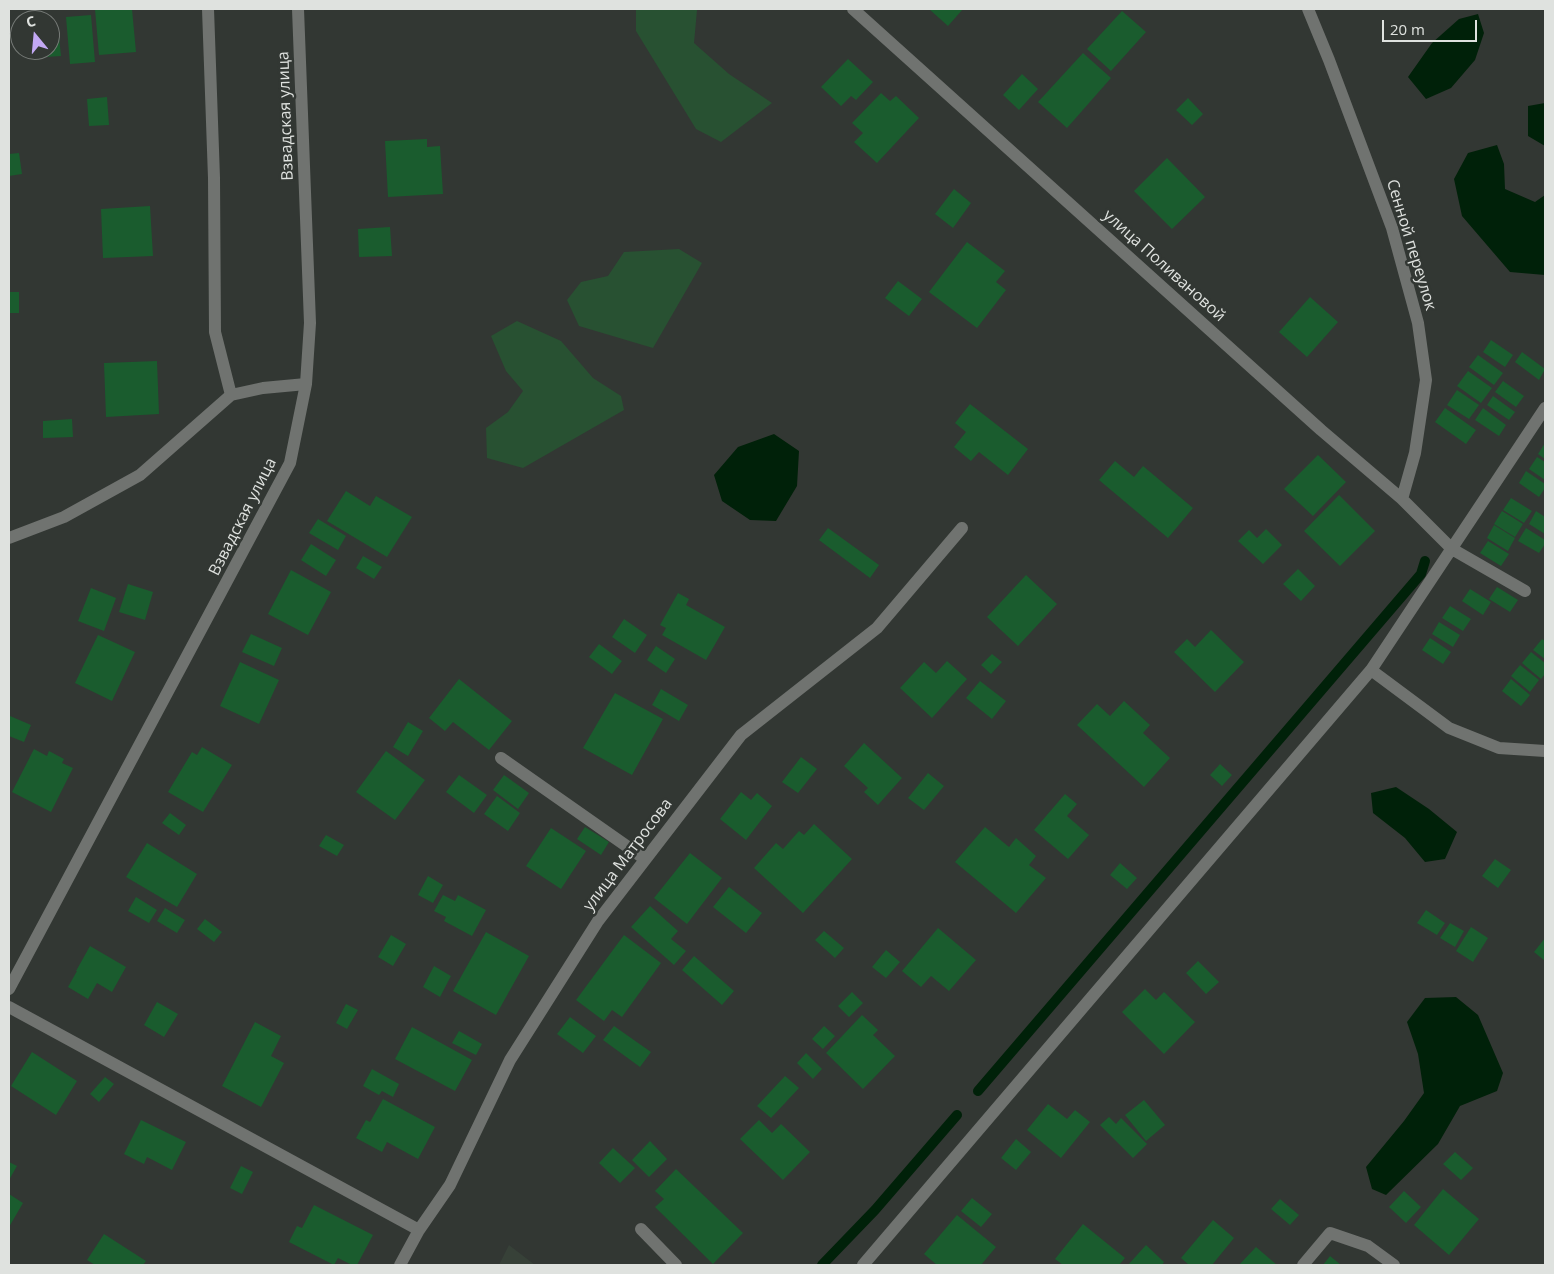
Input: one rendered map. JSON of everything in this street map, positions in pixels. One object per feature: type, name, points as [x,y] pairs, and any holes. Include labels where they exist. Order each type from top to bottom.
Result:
[{"type":"street","points":[[208,9],[214,178],[215,332],[231,395]]},
{"type":"street","name":"Взвадская улица","points":[[9,989],[290,463],[306,384],[310,323],[298,9]]},
{"type":"street","name":"улица Поливановой","points":[[853,9],[1321,430],[1402,499],[1452,549],[1525,591]]},
{"type":"street","name":"Сенной переулок","points":[[1308,9],[1392,228],[1418,323],[1426,380],[1415,453],[1402,499]]},
{"type":"street","points":[[9,538],[64,516],[140,476],[231,395],[263,388],[306,384]]},
{"type":"street","points":[[863,1265],[1371,670],[1545,408]]},
{"type":"street","name":"улица Матросова","points":[[400,1265],[419,1230],[450,1185],[510,1060],[598,921],[645,859],[741,735],[877,628],[962,528]]},
{"type":"street","points":[[1371,670],[1449,728],[1499,748],[1545,751]]},
{"type":"street","points":[[500,758],[645,859]]},
{"type":"street","points":[[9,1007],[419,1230]]},
{"type":"street","points":[[641,1229],[676,1265]]},
{"type":"street","points":[[1303,1265],[1330,1233],[1368,1246],[1394,1265]]},
{"type":"shaded area","points":[[636,9],[697,10],[694,43],[729,74],[772,103],[721,142],[696,129],[636,31]]},
{"type":"shaded area","points":[[1478,14],[1484,33],[1475,60],[1451,88],[1426,99],[1408,77],[1432,43],[1459,19]]},
{"type":"shaded area","points":[[1545,103],[1545,146],[1528,136],[1528,106]]},
{"type":"shaded area","points":[[1497,145],[1504,164],[1505,189],[1535,202],[1545,195],[1545,275],[1510,272],[1462,216],[1454,179],[1468,153]]},
{"type":"shaded area","points":[[679,249],[702,263],[653,348],[579,326],[567,300],[581,282],[608,276],[624,252]]},
{"type":"shaded area","points":[[517,321],[561,341],[593,378],[621,396],[624,410],[523,468],[487,458],[486,428],[508,412],[523,391],[506,371],[491,336]]},
{"type":"shaded area","points":[[774,434],[799,451],[797,486],[776,521],[750,520],[722,501],[714,475],[738,447]]},
{"type":"shaded area","points":[[1396,787],[1429,809],[1457,832],[1445,859],[1425,862],[1405,838],[1373,813],[1371,793]]},
{"type":"shaded area","points":[[1456,997],[1478,1015],[1503,1073],[1497,1091],[1460,1106],[1438,1144],[1386,1195],[1372,1189],[1366,1167],[1404,1121],[1424,1093],[1418,1054],[1407,1022],[1425,998]]},
{"type":"shaded area","points":[[509,1245],[535,1265],[499,1265]]},
{"type":"building","points":[[95,9],[132,9],[136,52],[99,55]]},
{"type":"building","points":[[929,9],[963,9],[948,26]]},
{"type":"building","points":[[1122,11],[1146,32],[1111,71],[1087,49]]},
{"type":"building","points":[[91,15],[95,62],[70,64],[66,17]]},
{"type":"building","points":[[1083,53],[1111,78],[1067,128],[1038,102]]},
{"type":"building","points":[[848,59],[873,82],[856,100],[851,96],[841,106],[821,87]]},
{"type":"building","points":[[1022,74],[1038,89],[1019,110],[1003,95]]},
{"type":"building","points":[[881,93],[890,101],[896,96],[919,118],[877,163],[854,142],[863,133],[852,123]]},
{"type":"building","points":[[107,97],[109,125],[89,126],[87,99]]},
{"type":"building","points":[[1188,98],[1203,114],[1192,125],[1176,110]]},
{"type":"building","points":[[427,139],[427,147],[440,146],[443,194],[388,197],[385,141]]},
{"type":"building","points":[[19,153],[22,174],[9,176],[9,154]]},
{"type":"building","points":[[1167,158],[1205,197],[1172,229],[1134,191]]},
{"type":"building","points":[[954,189],[971,203],[953,228],[935,214]]},
{"type":"building","points":[[150,206],[153,256],[103,258],[101,209]]},
{"type":"building","points":[[390,227],[392,256],[359,257],[358,229]]},
{"type":"building","points":[[967,242],[1005,271],[996,282],[1006,290],[977,328],[929,292]]},
{"type":"building","points":[[898,281],[922,299],[909,316],[885,298]]},
{"type":"building","points":[[9,292],[19,292],[19,313],[9,313]]},
{"type":"building","points":[[1310,297],[1338,322],[1307,357],[1279,332]]},
{"type":"building","points":[[1491,340],[1513,355],[1505,367],[1483,352]]},
{"type":"building","points":[[1522,352],[1545,369],[1539,380],[1515,362]]},
{"type":"building","points":[[1478,355],[1503,373],[1494,385],[1469,367]]},
{"type":"building","points":[[157,361],[159,414],[106,417],[104,363]]},
{"type":"building","points":[[1468,371],[1492,388],[1481,403],[1457,386]]},
{"type":"building","points":[[1503,381],[1524,396],[1516,407],[1495,392]]},
{"type":"building","points":[[1457,390],[1479,405],[1469,419],[1447,405]]},
{"type":"building","points":[[1493,396],[1515,412],[1509,420],[1487,405]]},
{"type":"building","points":[[970,404],[1028,449],[1008,475],[979,452],[971,461],[954,447],[966,432],[955,423]]},
{"type":"building","points":[[1445,408],[1476,430],[1466,444],[1435,422]]},
{"type":"building","points":[[1483,408],[1506,425],[1499,436],[1475,420]]},
{"type":"building","points":[[72,419],[73,437],[43,438],[43,421]]},
{"type":"building","points":[[1545,443],[1545,459],[1538,454]]},
{"type":"building","points":[[1318,455],[1346,482],[1313,516],[1284,489]]},
{"type":"building","points":[[1537,457],[1545,462],[1545,480],[1529,469]]},
{"type":"building","points":[[1115,461],[1134,477],[1143,466],[1193,508],[1168,538],[1099,480]]},
{"type":"building","points":[[1526,471],[1545,484],[1545,488],[1539,497],[1519,483]]},
{"type":"building","points":[[346,491],[370,506],[376,496],[412,517],[387,557],[327,521]]},
{"type":"building","points":[[1339,495],[1375,531],[1340,566],[1304,531]]},
{"type":"building","points":[[1511,498],[1532,511],[1524,523],[1503,510]]},
{"type":"building","points":[[1502,511],[1523,524],[1515,537],[1494,524]]},
{"type":"building","points":[[1536,511],[1545,517],[1545,534],[1529,524]]},
{"type":"building","points":[[318,519],[346,536],[338,550],[309,533]]},
{"type":"building","points":[[1494,525],[1515,538],[1508,551],[1487,538]]},
{"type":"building","points":[[828,528],[879,565],[870,578],[819,540]]},
{"type":"building","points":[[1526,528],[1545,540],[1545,544],[1539,553],[1518,541]]},
{"type":"building","points":[[1266,529],[1282,545],[1263,564],[1238,541],[1249,530],[1257,538]]},
{"type":"building","points":[[1488,541],[1509,554],[1501,566],[1480,553]]},
{"type":"building","points":[[311,544],[336,560],[326,576],[301,560]]},
{"type":"building","points":[[363,556],[382,567],[374,579],[356,568]]},
{"type":"building","points":[[1298,569],[1315,586],[1301,601],[1283,584]]},
{"type":"building","points":[[291,570],[331,592],[308,635],[268,614]]},
{"type":"building","points":[[1026,575],[1057,604],[1018,646],[987,617]]},
{"type":"building","points":[[128,584],[153,592],[145,620],[119,612]]},
{"type":"building","points":[[1497,587],[1518,600],[1510,612],[1489,599]]},
{"type":"building","points":[[91,588],[116,598],[104,631],[78,621]]},
{"type":"building","points":[[1470,589],[1491,602],[1483,615],[1462,601]]},
{"type":"building","points":[[678,593],[689,599],[686,605],[725,627],[706,660],[662,635],[666,628],[660,625]]},
{"type":"building","points":[[1450,606],[1471,619],[1463,631],[1442,618]]},
{"type":"building","points":[[624,619],[647,635],[635,653],[612,637]]},
{"type":"building","points":[[1439,622],[1460,635],[1453,647],[1432,634]]},
{"type":"building","points":[[1211,630],[1244,662],[1215,692],[1174,652],[1187,639],[1195,647]]},
{"type":"building","points":[[251,634],[282,648],[274,666],[242,652]]},
{"type":"building","points":[[98,635],[135,652],[112,701],[75,683]]},
{"type":"building","points":[[1430,638],[1451,652],[1443,664],[1422,650]]},
{"type":"building","points":[[1542,639],[1545,641],[1545,659],[1533,650]]},
{"type":"building","points":[[599,644],[622,661],[612,674],[589,657]]},
{"type":"building","points":[[656,646],[675,659],[666,673],[647,660]]},
{"type":"building","points":[[1531,652],[1545,663],[1545,674],[1541,679],[1522,663]]},
{"type":"building","points":[[992,654],[1002,662],[991,674],[981,665]]},
{"type":"building","points":[[947,661],[967,679],[932,718],[900,688],[924,662],[936,673]]},
{"type":"building","points":[[240,662],[279,680],[259,724],[220,706]]},
{"type":"building","points":[[1520,665],[1539,680],[1530,692],[1511,676]]},
{"type":"building","points":[[459,679],[512,721],[489,750],[453,722],[445,731],[429,718]]},
{"type":"building","points":[[1511,679],[1530,695],[1521,706],[1502,691]]},
{"type":"building","points":[[980,681],[1006,701],[992,719],[966,698]]},
{"type":"building","points":[[661,689],[688,705],[679,721],[652,705]]},
{"type":"building","points":[[615,693],[663,719],[632,775],[583,748]]},
{"type":"building","points":[[1124,701],[1150,725],[1143,733],[1170,758],[1144,787],[1077,725],[1097,704],[1110,716]]},
{"type":"building","points":[[10,716],[31,725],[24,742],[9,736]]},
{"type":"building","points":[[408,722],[423,731],[408,756],[393,747]]},
{"type":"building","points":[[864,743],[902,778],[878,805],[864,792],[868,788],[844,766]]},
{"type":"building","points":[[202,747],[232,765],[203,812],[168,792],[192,752],[197,755]]},
{"type":"building","points":[[34,749],[47,756],[49,751],[64,759],[62,763],[73,768],[51,812],[12,792]]},
{"type":"building","points":[[386,751],[425,780],[395,820],[356,792]]},
{"type":"building","points":[[801,757],[817,769],[798,793],[782,782]]},
{"type":"building","points":[[1220,764],[1232,775],[1222,786],[1210,775]]},
{"type":"building","points":[[928,773],[944,786],[924,810],[908,798]]},
{"type":"building","points":[[459,775],[487,795],[474,813],[446,792]]},
{"type":"building","points":[[504,775],[529,793],[518,809],[493,790]]},
{"type":"building","points":[[741,792],[751,800],[757,793],[772,806],[746,840],[720,819]]},
{"type":"building","points":[[1065,794],[1077,804],[1067,816],[1089,835],[1068,859],[1034,830]]},
{"type":"building","points":[[497,796],[520,813],[508,831],[484,814]]},
{"type":"building","points":[[170,813],[186,825],[179,835],[162,823]]},
{"type":"building","points":[[814,824],[852,859],[803,913],[754,868],[776,843],[783,849],[799,831],[804,835]]},
{"type":"building","points":[[585,827],[609,842],[601,855],[577,839]]},
{"type":"building","points":[[985,827],[1009,847],[1016,838],[1036,856],[1029,865],[1046,878],[1016,913],[955,862]]},
{"type":"building","points":[[551,828],[586,851],[561,889],[526,866]]},
{"type":"building","points":[[326,835],[344,845],[337,856],[319,846]]},
{"type":"building","points":[[147,843],[197,874],[177,907],[126,877]]},
{"type":"building","points":[[690,853],[722,878],[687,924],[654,898]]},
{"type":"building","points":[[1495,859],[1511,870],[1498,888],[1482,876]]},
{"type":"building","points":[[1120,863],[1137,878],[1127,889],[1110,875]]},
{"type":"building","points":[[428,876],[443,885],[433,903],[418,895]]},
{"type":"building","points":[[729,887],[762,913],[746,933],[713,907]]},
{"type":"building","points":[[443,895],[455,901],[458,895],[486,910],[472,936],[444,921],[446,917],[434,911]]},
{"type":"building","points":[[136,897],[157,910],[149,923],[128,911]]},
{"type":"building","points":[[650,906],[678,931],[671,939],[686,951],[674,965],[631,927]]},
{"type":"building","points":[[165,908],[185,920],[177,933],[157,921]]},
{"type":"building","points":[[1426,910],[1445,923],[1437,935],[1417,923]]},
{"type":"building","points":[[205,919],[222,932],[214,942],[197,929]]},
{"type":"building","points":[[1450,923],[1464,931],[1455,947],[1440,938]]},
{"type":"building","points":[[1471,927],[1488,938],[1473,962],[1456,951]]},
{"type":"building","points":[[938,928],[976,960],[949,991],[931,976],[921,987],[902,971]]},
{"type":"building","points":[[824,931],[844,948],[835,958],[815,940]]},
{"type":"building","points":[[486,932],[529,956],[496,1015],[453,991]]},
{"type":"building","points":[[391,935],[406,944],[393,966],[378,957]]},
{"type":"building","points":[[624,935],[661,963],[622,1017],[612,1010],[604,1021],[576,1000]]},
{"type":"building","points":[[1545,938],[1545,961],[1534,952]]},
{"type":"building","points":[[90,946],[126,967],[112,992],[97,983],[88,999],[68,987]]},
{"type":"building","points":[[886,950],[900,962],[886,978],[872,967]]},
{"type":"building","points":[[694,956],[734,991],[722,1005],[682,970]]},
{"type":"building","points":[[1198,961],[1219,982],[1206,994],[1186,973]]},
{"type":"building","points":[[434,966],[451,976],[440,997],[423,987]]},
{"type":"building","points":[[1145,989],[1156,1000],[1164,992],[1195,1022],[1164,1054],[1122,1012]]},
{"type":"building","points":[[852,992],[863,1003],[849,1017],[838,1006]]},
{"type":"building","points":[[157,1002],[178,1014],[164,1037],[144,1025]]},
{"type":"building","points":[[346,1004],[358,1010],[347,1029],[336,1023]]},
{"type":"building","points":[[862,1015],[878,1030],[873,1035],[895,1056],[863,1089],[826,1053]]},
{"type":"building","points":[[570,1017],[596,1036],[583,1053],[557,1034]]},
{"type":"building","points":[[255,1022],[281,1036],[271,1056],[284,1063],[261,1107],[222,1086]]},
{"type":"building","points":[[614,1026],[651,1052],[640,1067],[603,1040]]},
{"type":"building","points":[[824,1026],[835,1036],[823,1049],[812,1039]]},
{"type":"building","points":[[412,1027],[472,1060],[455,1091],[395,1059]]},
{"type":"building","points":[[459,1031],[482,1044],[476,1055],[452,1043]]},
{"type":"building","points":[[32,1052],[77,1081],[56,1115],[11,1086]]},
{"type":"building","points":[[806,1053],[822,1069],[813,1079],[797,1063]]},
{"type":"building","points":[[372,1069],[399,1084],[393,1097],[382,1091],[379,1095],[363,1086]]},
{"type":"building","points":[[785,1076],[799,1088],[771,1118],[757,1106]]},
{"type":"building","points":[[105,1077],[114,1084],[99,1102],[90,1094]]},
{"type":"building","points":[[383,1099],[435,1127],[418,1159],[387,1142],[382,1152],[356,1138],[366,1120],[370,1122]]},
{"type":"building","points":[[1144,1100],[1165,1125],[1146,1141],[1125,1115]]},
{"type":"building","points":[[1048,1104],[1067,1119],[1075,1110],[1090,1122],[1061,1158],[1027,1130]]},
{"type":"building","points":[[1109,1117],[1116,1124],[1121,1118],[1147,1144],[1133,1158],[1100,1125]]},
{"type":"building","points":[[141,1120],[186,1142],[172,1170],[147,1157],[144,1164],[124,1154]]},
{"type":"building","points":[[759,1120],[772,1133],[781,1124],[810,1152],[783,1180],[740,1139]]},
{"type":"building","points":[[1016,1139],[1031,1152],[1016,1170],[1001,1158]]},
{"type":"building","points":[[650,1141],[667,1159],[649,1177],[632,1160]]},
{"type":"building","points":[[613,1148],[635,1168],[620,1183],[599,1163]]},
{"type":"building","points":[[1455,1152],[1473,1168],[1461,1180],[1443,1164]]},
{"type":"building","points":[[9,1162],[17,1166],[9,1180]]},
{"type":"building","points":[[241,1166],[253,1172],[242,1194],[230,1188]]},
{"type":"building","points":[[676,1169],[743,1233],[713,1264],[655,1207],[664,1199],[655,1191]]},
{"type":"building","points":[[1443,1189],[1479,1219],[1449,1255],[1414,1225]]},
{"type":"building","points":[[1404,1191],[1421,1207],[1406,1223],[1389,1207]]},
{"type":"building","points":[[9,1194],[23,1203],[9,1227]]},
{"type":"building","points":[[972,1198],[992,1214],[981,1227],[961,1211]]},
{"type":"building","points":[[1280,1199],[1299,1215],[1290,1225],[1271,1209]]},
{"type":"building","points":[[314,1205],[373,1235],[357,1265],[352,1265],[338,1258],[334,1265],[289,1242],[297,1226],[302,1228]]},
{"type":"building","points":[[957,1215],[996,1247],[981,1265],[937,1265],[924,1254]]},
{"type":"building","points":[[1213,1220],[1234,1238],[1212,1265],[1189,1265],[1181,1258]]},
{"type":"building","points":[[1083,1224],[1125,1258],[1119,1265],[1063,1265],[1055,1259]]},
{"type":"building","points":[[104,1234],[146,1261],[143,1265],[95,1265],[87,1260]]},
{"type":"building","points":[[1146,1245],[1164,1262],[1162,1265],[1128,1265]]},
{"type":"building","points":[[1256,1247],[1277,1265],[1239,1265]]},
{"type":"building","points":[[1330,1256],[1341,1265],[1323,1265]]},
{"type":"waterway","points":[[978,1091],[1421,574],[1425,561]]},
{"type":"waterway","points":[[822,1265],[875,1210],[957,1115]]}]
